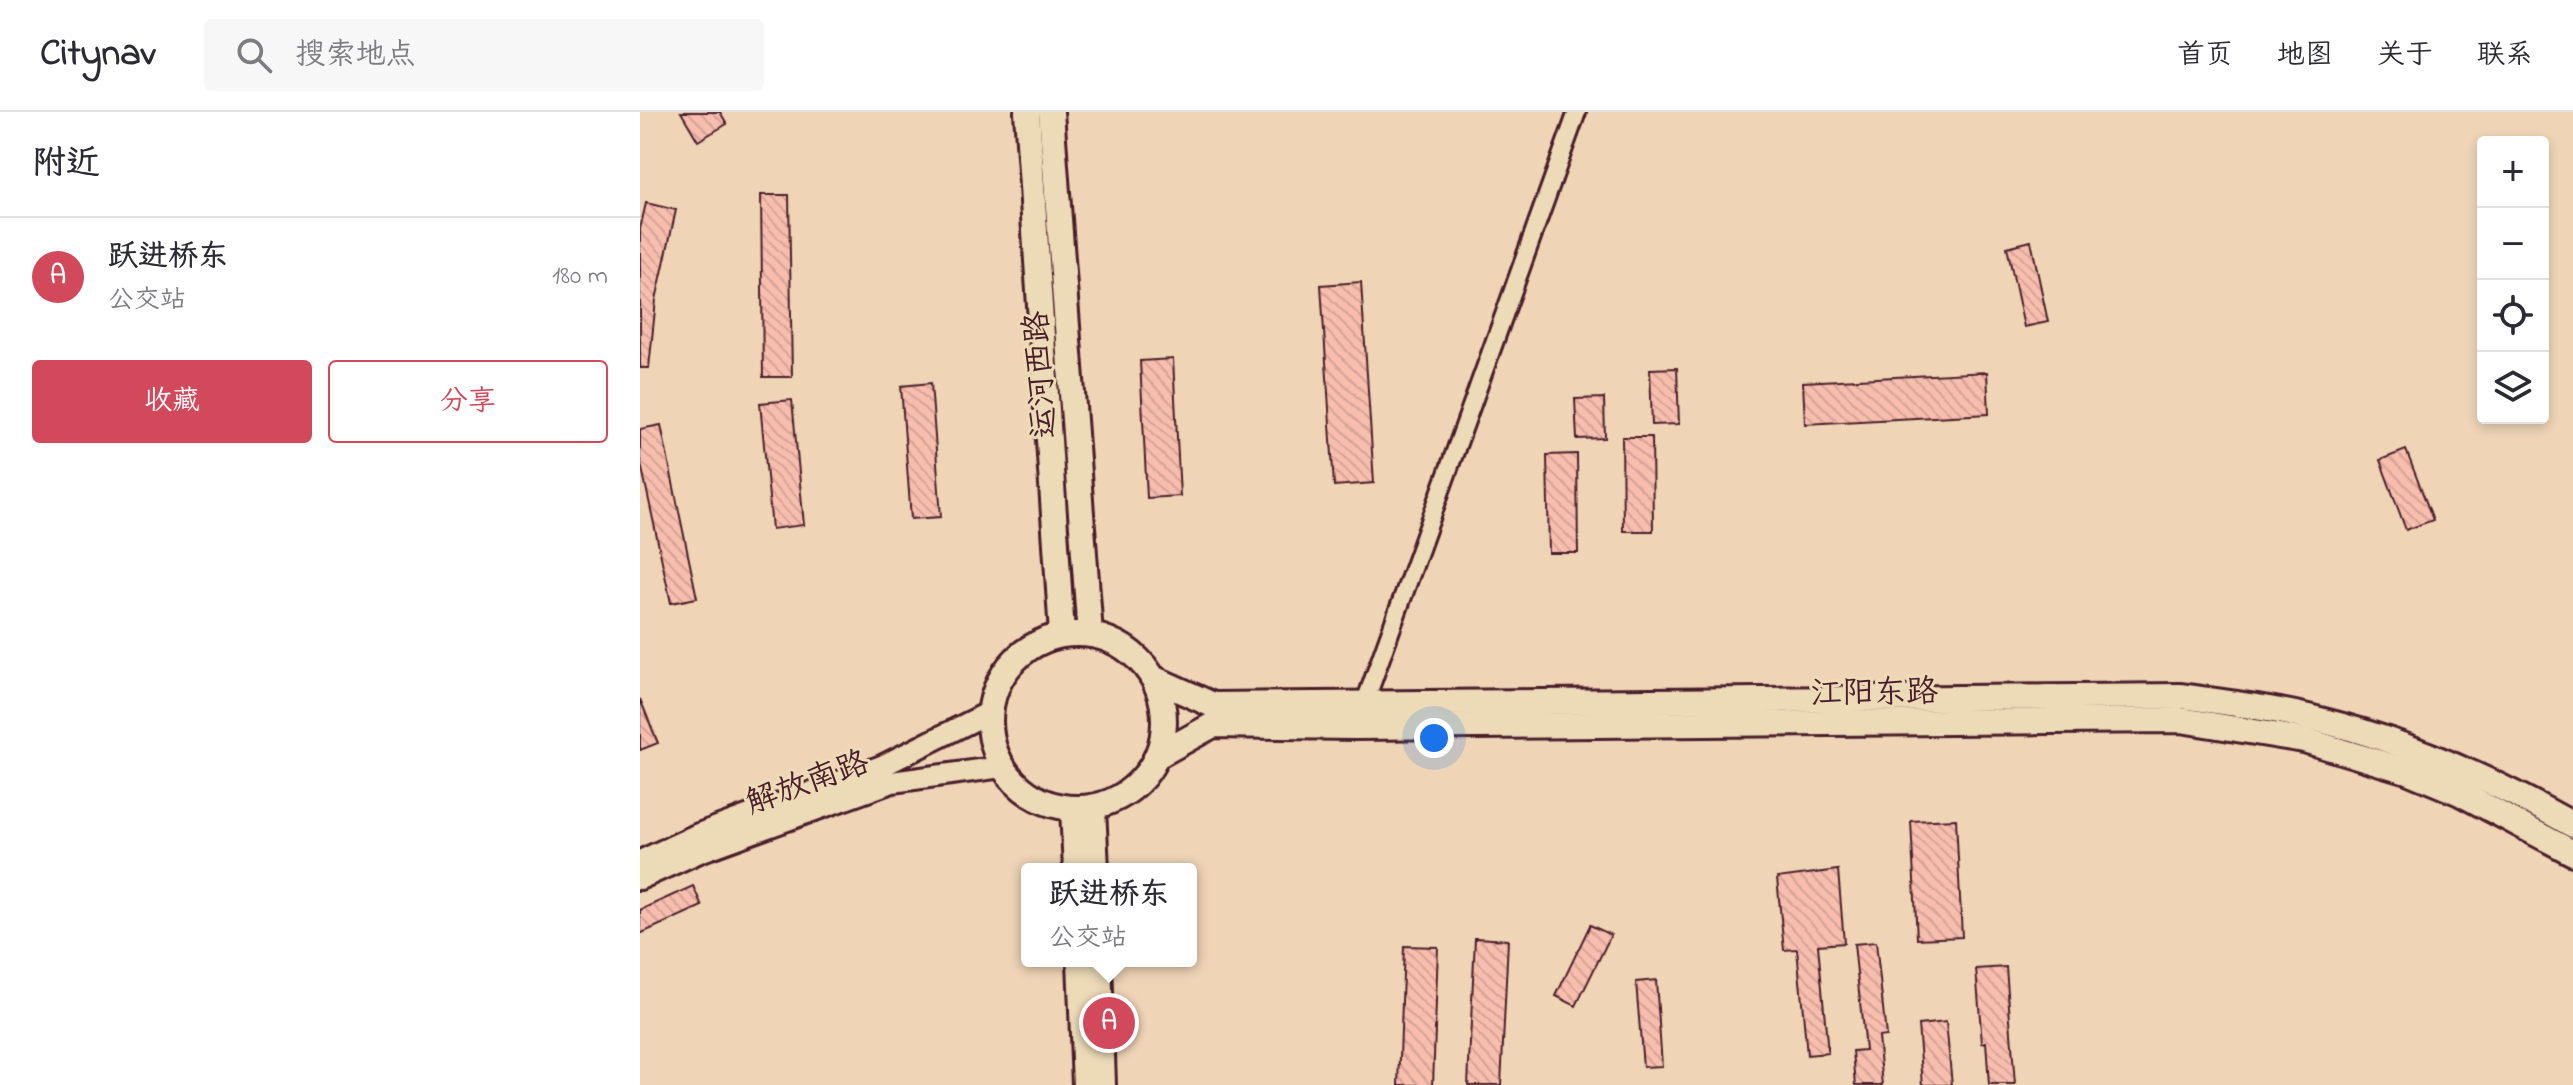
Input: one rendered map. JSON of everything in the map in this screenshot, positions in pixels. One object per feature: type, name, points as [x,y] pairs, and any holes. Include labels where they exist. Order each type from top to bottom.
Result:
[{"type":"main road","name":"运河西路","points":[[1027,112],[1062,634]]},
{"type":"main road","name":"运河西路","points":[[1051,112],[1090,634]]},
{"type":"main road","points":[[1062,634],[1090,634],[1116,642],[1138,657],[1155,679],[1163,702],[1165,726],[1159,755],[1143,780],[1121,798],[1083,809],[1045,803],[1021,789],[1002,767],[992,741],[990,712],[997,685],[1013,661],[1035,643],[1062,634]]},
{"type":"main road","name":"江阳东路","points":[[1155,679],[1213,705],[2181,696],[2320,720],[2424,752],[2510,791],[2573,825]]},
{"type":"main road","name":"江阳东路","points":[[1159,755],[1213,725],[1371,727],[2181,720],[2304,740],[2407,771],[2460,793],[2573,853]]},
{"type":"main road","points":[[1077,863],[1083,809]]},
{"type":"main road","points":[[1083,809],[1095,863]]},
{"type":"main road","points":[[1080,967],[1085,1085]]},
{"type":"main road","points":[[1099,967],[1103,1085]]},
{"type":"street","points":[[1364,705],[1577,112]]},
{"type":"street","name":"解放南路","points":[[640,861],[696,835],[882,766],[990,712]]},
{"type":"street","name":"解放南路","points":[[640,879],[702,851],[892,782],[1002,767]]},
{"type":"building","points":[[681,112],[720,112],[727,124],[698,141]]},
{"type":"building","points":[[761,195],[789,195],[792,377],[763,377]]},
{"type":"building","points":[[646,203],[676,210],[656,300],[649,368],[640,368],[640,229]]},
{"type":"building","points":[[2031,241],[2048,322],[2024,327],[2007,247]]},
{"type":"building","points":[[1361,282],[1374,483],[1334,486],[1321,285]]},
{"type":"building","points":[[1173,359],[1180,496],[1147,498],[1140,361]]},
{"type":"building","points":[[1677,368],[1679,424],[1652,425],[1650,369]]},
{"type":"building","points":[[1987,372],[1989,414],[1805,424],[1803,382]]},
{"type":"building","points":[[931,383],[941,517],[911,519],[901,386]]},
{"type":"building","points":[[1604,398],[1605,438],[1577,439],[1575,399]]},
{"type":"building","points":[[792,400],[804,525],[772,529],[760,403]]},
{"type":"building","points":[[661,425],[697,598],[671,603],[640,459],[640,429]]},
{"type":"building","points":[[1622,437],[1652,437],[1653,531],[1623,531]]},
{"type":"building","points":[[2406,450],[2433,520],[2406,530],[2380,460]]},
{"type":"building","points":[[1577,454],[1578,553],[1549,553],[1547,455]]},
{"type":"building","points":[[640,699],[658,743],[640,750]]},
{"type":"building","points":[[1956,819],[1962,937],[1917,939],[1911,821]]},
{"type":"building","points":[[1838,870],[1844,943],[1818,945],[1828,1053],[1807,1055],[1797,949],[1784,950],[1777,878]]},
{"type":"building","points":[[693,886],[702,906],[640,934],[640,910]]},
{"type":"building","points":[[1590,925],[1611,935],[1576,1006],[1556,996]]},
{"type":"building","points":[[1475,938],[1508,940],[1501,1085],[1468,1085]]},
{"type":"building","points":[[1876,942],[1886,1036],[1878,1037],[1883,1085],[1856,1085],[1853,1051],[1865,1050],[1854,944]]},
{"type":"building","points":[[1404,946],[1438,947],[1433,1085],[1399,1085]]},
{"type":"building","points":[[2006,967],[2015,1085],[1989,1085],[1976,969]]},
{"type":"building","points":[[1656,980],[1662,1066],[1643,1067],[1636,982]]},
{"type":"building","points":[[1946,1022],[1952,1085],[1923,1085],[1918,1025]]},
{"type":"place","name":"跃进桥东","points":[[1109,1023]]}]
